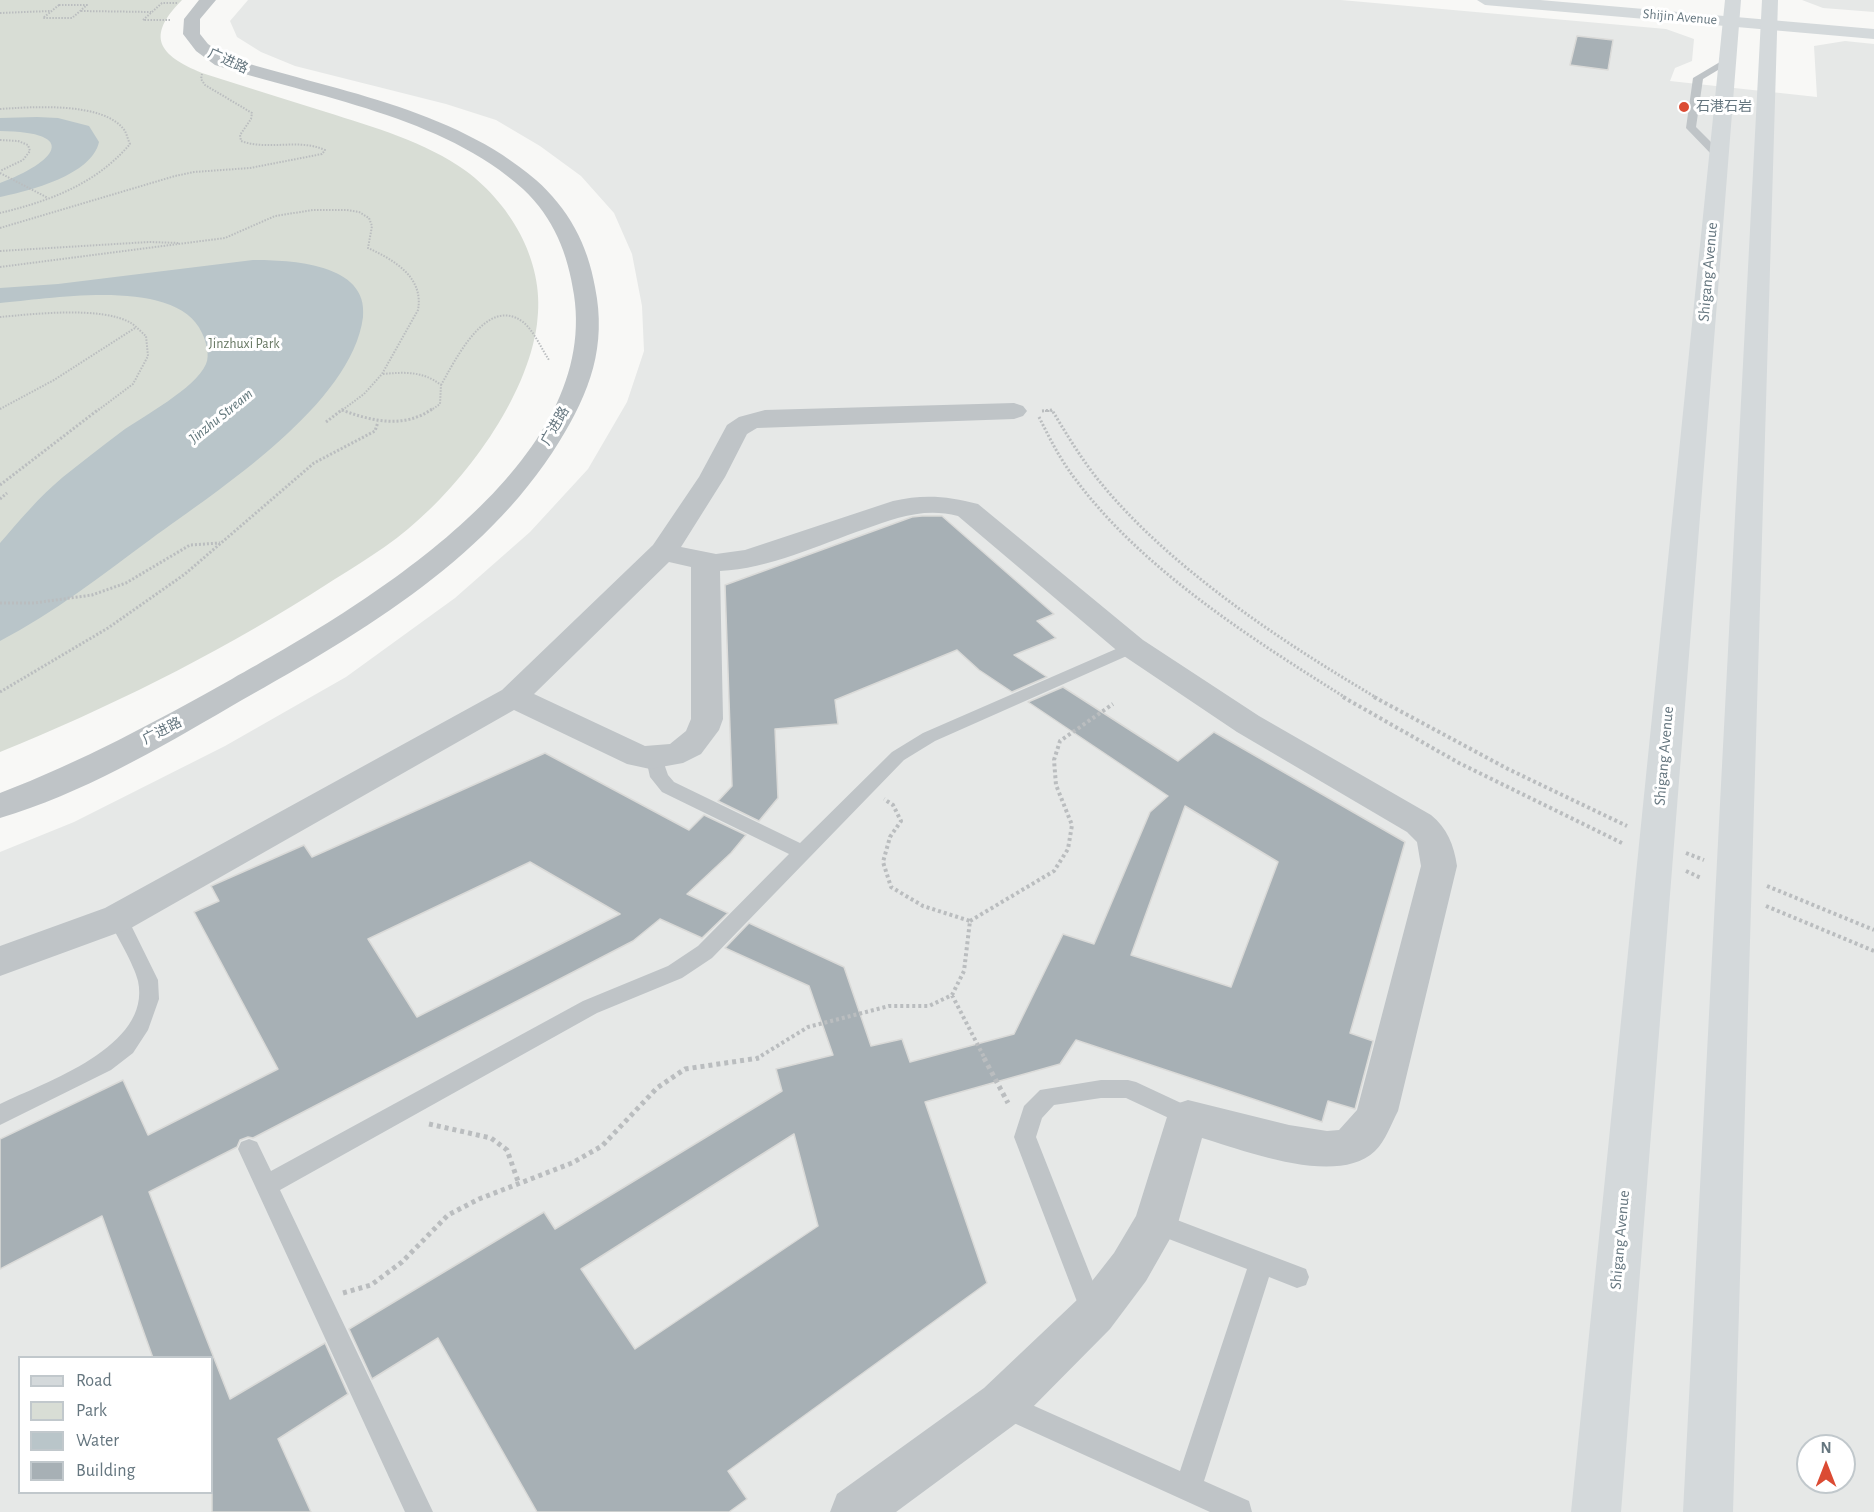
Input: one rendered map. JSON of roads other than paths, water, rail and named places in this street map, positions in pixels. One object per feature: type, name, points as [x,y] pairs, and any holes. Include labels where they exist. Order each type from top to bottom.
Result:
[{"type":"main road","name":"Shijin Avenue","points":[[1485,0],[1770,13],[1874,23]]},
{"type":"main road","name":"Shijin Avenue","points":[[1602,0],[1732,11]]},
{"type":"main road","name":"Shigang Avenue","points":[[1596,1512],[1732,11]]},
{"type":"main road","name":"Shijin Avenue","points":[[1770,13],[1874,34]]},
{"type":"main road","points":[[1708,1512],[1770,13]]},
{"type":"street","name":"广进路","points":[[0,806],[34,793],[171,728],[320,641],[417,577],[488,515],[535,460],[566,408],[585,360],[589,312],[581,261],[562,220],[528,183],[492,157],[446,132],[393,113],[221,62],[199,48],[190,32],[196,11],[208,0]]},
{"type":"street","points":[[0,961],[117,918],[513,697],[664,551],[712,477],[736,430],[748,422],[765,418],[1025,411]]},
{"type":"street","points":[[664,551],[705,563],[726,563],[751,558],[903,507],[923,503],[945,503],[968,510],[1132,647],[1248,724],[1403,812],[1425,827],[1437,846],[1439,866],[1377,1111],[1366,1135],[1341,1149],[1308,1147],[1188,1117],[1156,1223],[1130,1267],[1094,1314],[1001,1405],[855,1512]]},
{"type":"street","points":[[513,697],[639,756],[656,759],[673,756],[692,745],[704,732],[707,719],[705,563]]},
{"type":"lane","points":[[266,1186],[590,1007],[675,972],[705,952],[898,756],[929,737],[1132,647]]},
{"type":"lane","points":[[656,759],[659,777],[668,786],[801,852]]},
{"type":"lane","points":[[0,1115],[103,1064],[124,1047],[140,1023],[148,999],[148,980],[117,918]]},
{"type":"lane","points":[[1094,1314],[1026,1137],[1032,1113],[1048,1097],[1101,1089],[1128,1089],[1188,1117]]},
{"type":"lane","points":[[249,1149],[419,1512]]},
{"type":"lane","points":[[1156,1223],[1297,1277]]},
{"type":"lane","points":[[1188,1488],[1261,1264]]},
{"type":"lane","points":[[1001,1405],[1239,1511]]},
{"type":"water","points":[[0,118],[58,118],[89,126],[99,142],[94,154],[85,164],[58,180],[27,191],[0,197],[0,183],[35,166],[46,158],[51,150],[50,142],[42,137],[0,131]]},
{"type":"water","name":"Jinzhu Stream","points":[[253,260],[287,261],[324,268],[341,275],[354,285],[362,299],[363,317],[353,350],[335,382],[309,413],[245,470],[77,593],[0,641],[0,543],[63,477],[121,432],[191,383],[206,364],[208,356],[202,333],[188,315],[167,304],[140,297],[110,295],[0,303],[0,288],[58,284]]},
{"type":"place","name":"石港石岩","points":[[1684,107]]},
{"type":"park label","name":"Jinzhuxi Park","points":[[244,344]]}]
